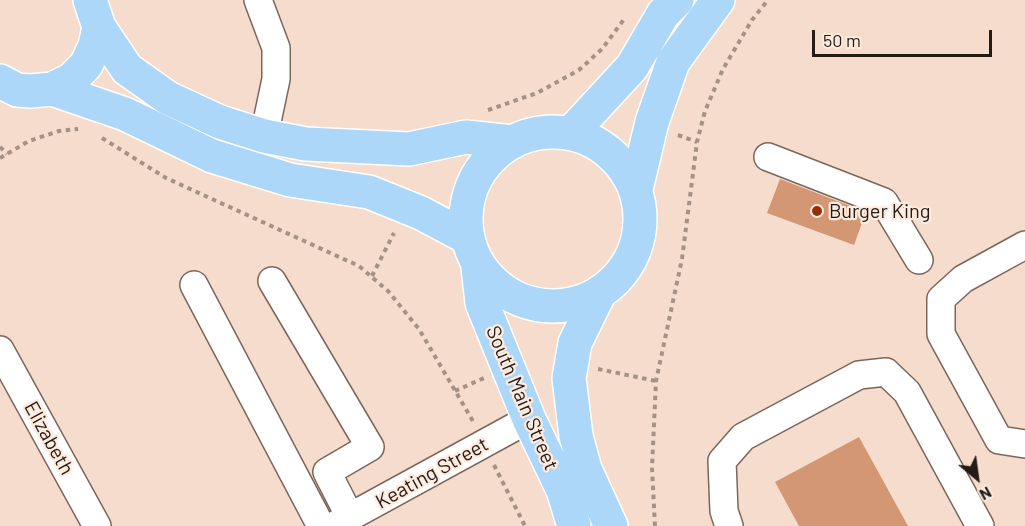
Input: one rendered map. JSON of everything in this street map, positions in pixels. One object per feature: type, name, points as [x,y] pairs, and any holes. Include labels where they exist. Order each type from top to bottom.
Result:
[{"type":"main road","points":[[571,133],[632,67],[663,14],[677,0]]},
{"type":"main road","points":[[636,189],[652,122],[673,62],[718,0]]},
{"type":"main road","points":[[94,14],[127,69],[168,98],[220,122],[264,136],[306,144],[409,149],[466,137],[513,142]]},
{"type":"main road","points":[[52,89],[71,80],[86,65],[95,46],[94,14]]},
{"type":"main road","points":[[6,91],[52,89],[125,114],[224,159],[290,180],[369,192],[421,213],[473,253],[512,295],[534,304],[556,306],[579,302],[600,292],[621,274],[635,251],[641,224],[636,189],[622,163],[599,144],[571,133],[541,132],[513,142],[490,159],[474,183],[467,210],[473,253]]},
{"type":"main road","name":"South Main Street","points":[[473,253],[482,303],[529,419],[563,490],[574,526]]},
{"type":"main road","points":[[600,292],[575,343],[569,378],[576,436],[582,458],[610,526]]},
{"type":"street","points":[[258,0],[276,48],[276,79],[264,136]]},
{"type":"street","points":[[768,157],[884,202],[919,260]]},
{"type":"street","points":[[1025,245],[963,279],[941,299],[941,334],[999,440],[1025,444]]},
{"type":"street","points":[[272,281],[370,447],[327,472],[342,522]]},
{"type":"street","points":[[194,285],[321,526]]},
{"type":"street","name":"Elizabeth","points":[[0,350],[97,526]]},
{"type":"street","points":[[729,526],[724,511],[722,461],[743,437],[860,375],[886,372],[907,392],[980,526]]},
{"type":"street","name":"Keating Street","points":[[342,522],[529,419]]},
{"type":"path","points":[[655,526],[652,468],[656,381],[682,260],[697,142],[705,111],[723,69],[752,20],[768,0]]},
{"type":"path","points":[[482,111],[537,93],[579,70],[602,49],[627,16]]},
{"type":"path","points":[[0,158],[29,141],[59,131],[77,129],[86,132]]},
{"type":"path","points":[[94,136],[166,178],[359,266],[388,291],[419,329],[475,426]]},
{"type":"path","points":[[0,147],[7,154]]},
{"type":"path","points":[[372,276],[395,231]]},
{"type":"path","points":[[592,368],[656,381]]},
{"type":"path","points":[[455,391],[487,376]]},
{"type":"path","points":[[495,466],[525,526]]},
{"type":"building","name":"Burger King","points":[[780,179],[866,212],[854,245],[767,213]]},
{"type":"building","points":[[859,437],[908,526],[799,526],[775,482]]},
{"type":"place","name":"Burger King","points":[[817,211]]}]
